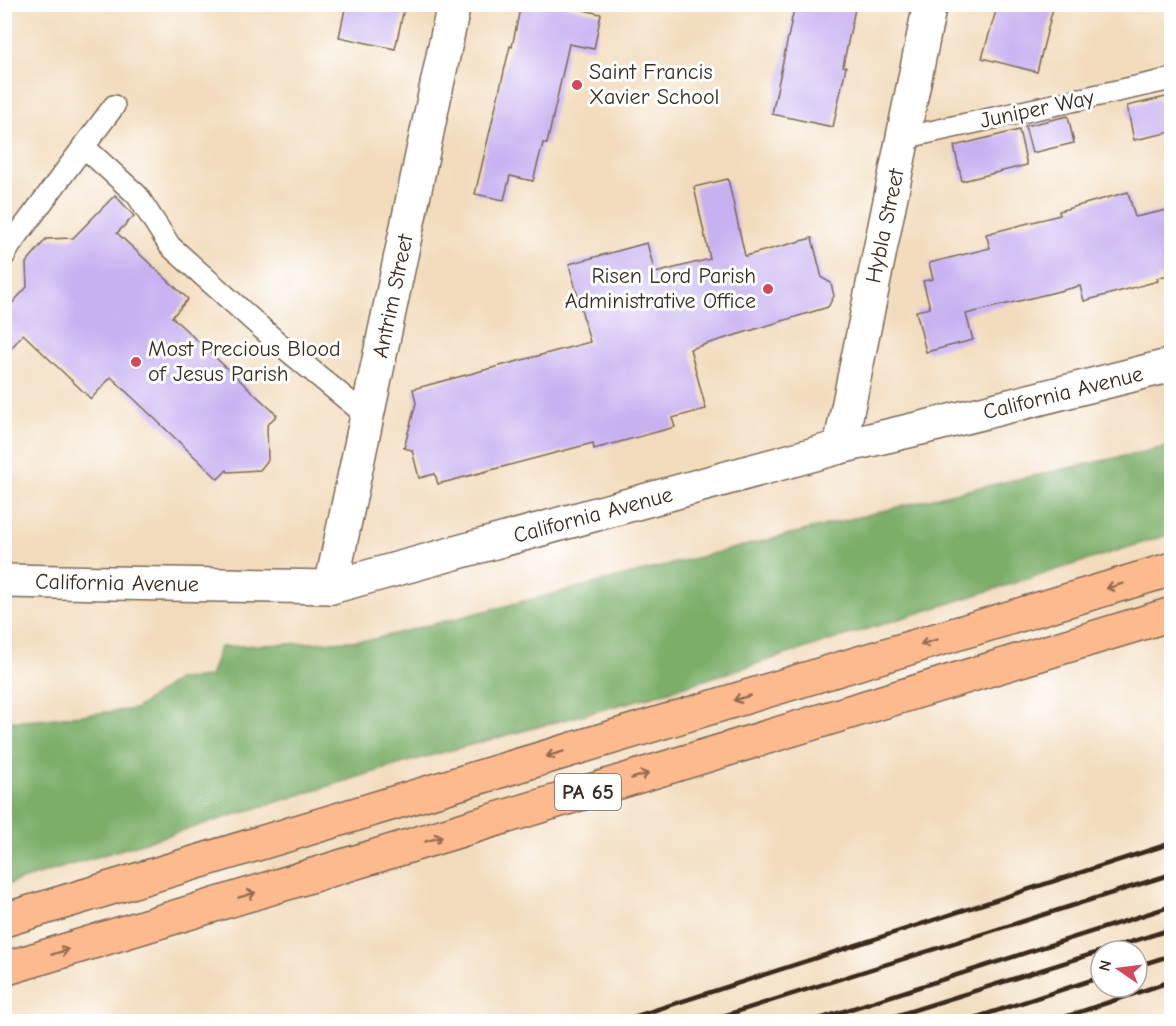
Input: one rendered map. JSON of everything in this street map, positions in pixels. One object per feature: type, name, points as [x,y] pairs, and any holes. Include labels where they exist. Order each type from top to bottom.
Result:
[{"type":"highway","name":"PA 65","points":[[4,920],[1172,569]]},
{"type":"highway","name":"PA 65","points":[[4,969],[1172,614]]},
{"type":"street","name":"Antrim Street","points":[[331,587],[454,4]]},
{"type":"street","name":"Hybla Street","points":[[840,447],[930,4]]},
{"type":"street","name":"California Avenue","points":[[4,581],[331,587],[840,447],[1172,365]]},
{"type":"lane","name":"Juniper Way","points":[[903,138],[1172,79]]},
{"type":"lane","points":[[4,256],[114,106]]},
{"type":"lane","points":[[83,146],[137,195],[170,246],[276,341],[367,416]]},
{"type":"green space","points":[[1171,446],[1171,534],[656,695],[407,762],[5,885],[5,722],[135,709],[178,679],[210,677],[220,647],[370,640],[954,493]]},
{"type":"building","points":[[346,4],[405,4],[395,49],[339,37]]},
{"type":"building","points":[[521,4],[557,4],[601,14],[594,49],[569,44],[547,144],[543,143],[533,181],[510,176],[504,200],[475,194]]},
{"type":"building","points":[[795,4],[856,4],[833,127],[772,114]]},
{"type":"building","points":[[998,4],[1054,4],[1037,72],[982,58]]},
{"type":"building","points":[[1166,97],[1172,121],[1172,132],[1134,140],[1127,106]]},
{"type":"building","points":[[1068,116],[1074,143],[1032,153],[1025,126]]},
{"type":"building","points":[[1019,130],[1027,165],[962,181],[954,146]]},
{"type":"building","points":[[728,179],[745,256],[812,238],[822,278],[831,283],[834,296],[828,307],[690,349],[706,409],[672,418],[675,427],[594,449],[593,443],[438,484],[435,474],[419,478],[412,450],[404,448],[416,403],[413,389],[590,342],[569,264],[647,243],[655,273],[710,259],[694,187]]},
{"type":"building","points":[[1128,192],[1135,217],[1172,209],[1172,274],[1157,278],[1158,281],[1084,301],[1080,286],[966,314],[973,340],[926,352],[916,311],[930,308],[923,281],[933,279],[929,263],[990,248],[986,234],[1060,215],[1059,211]]},
{"type":"building","name":"Most Precious Blood of Jesus Parish","points":[[115,195],[134,216],[117,233],[188,299],[172,317],[277,415],[267,425],[268,460],[260,470],[228,472],[227,470],[218,479],[111,377],[91,399],[23,334],[4,357],[4,312],[27,287],[26,263],[46,239],[73,238]]},
{"type":"railway","points":[[618,1022],[1172,843]]},
{"type":"railway","points":[[704,1022],[1172,874]]},
{"type":"railway","points":[[810,1022],[1172,906]]},
{"type":"railway","points":[[876,1022],[1172,929]]},
{"type":"railway","points":[[1149,962],[1172,955]]},
{"type":"railway","points":[[962,1022],[1089,981]]},
{"type":"railway","points":[[1050,1022],[1172,981]]},
{"type":"place","name":"Saint Francis Xavier School","points":[[577,85]]},
{"type":"place","name":"Risen Lord Parish Administrative Office","points":[[768,289]]},
{"type":"place","name":"Most Precious Blood of Jesus Parish","points":[[136,362]]}]
